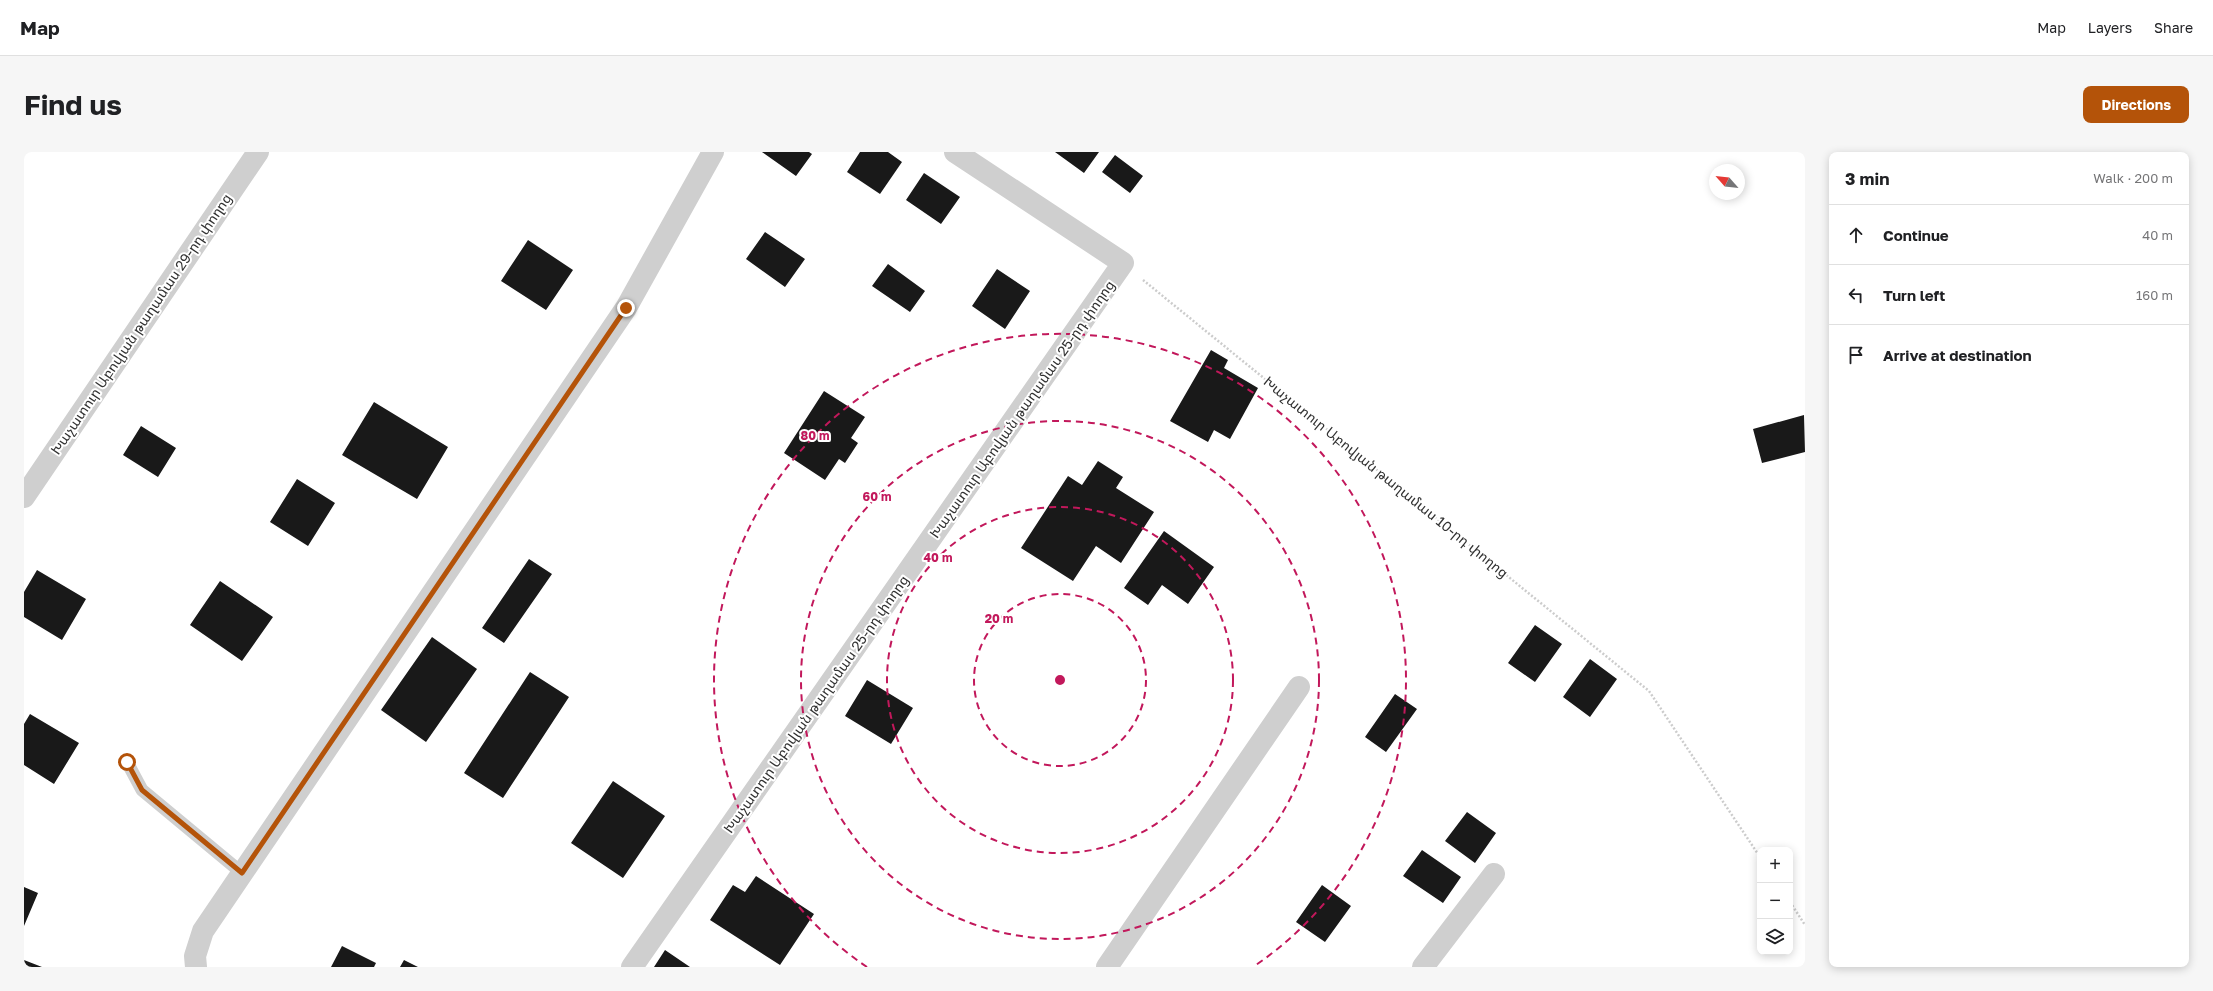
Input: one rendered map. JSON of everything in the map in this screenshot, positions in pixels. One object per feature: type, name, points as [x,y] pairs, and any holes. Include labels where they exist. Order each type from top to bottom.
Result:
[{"type":"street","name":"Խաչատուր Աբովյան թաղամաս 29-րդ փողոց","points":[[24,497],[258,152]]},
{"type":"street","points":[[196,967],[195,956],[203,931],[626,308],[713,152]]},
{"type":"street","points":[[955,152],[1123,263]]},
{"type":"street","name":"Խաչատուր Աբովյան թաղամաս 25-րդ փողոց","points":[[632,967],[1123,263]]},
{"type":"street","points":[[1107,967],[1299,687]]},
{"type":"street","points":[[1422,967],[1494,874]]},
{"type":"lane","points":[[127,762],[142,790],[242,873]]},
{"type":"path","name":"Խաչատուր Աբովյան թաղամաս 10-րդ փողոց","points":[[1123,263],[1649,691],[1757,853]]},
{"type":"path","points":[[1793,907],[1805,925]]},
{"type":"building","points":[[762,152],[809,152],[812,154],[796,176]]},
{"type":"building","points":[[860,152],[888,152],[902,162],[880,194],[847,172]]},
{"type":"building","points":[[1055,152],[1099,152],[1084,173]]},
{"type":"building","points":[[1115,155],[1143,176],[1130,193],[1102,172]]},
{"type":"building","points":[[924,173],[960,197],[941,224],[906,200]]},
{"type":"building","points":[[765,232],[805,259],[785,287],[746,259]]},
{"type":"building","points":[[528,240],[573,270],[546,310],[501,281]]},
{"type":"building","points":[[888,264],[925,291],[910,312],[872,286]]},
{"type":"building","points":[[997,269],[1030,291],[1005,329],[972,306]]},
{"type":"building","points":[[1211,350],[1228,360],[1224,368],[1258,388],[1230,439],[1214,430],[1208,442],[1170,421]]},
{"type":"building","points":[[824,391],[865,417],[851,438],[858,443],[845,463],[839,459],[825,480],[784,453]]},
{"type":"building","points":[[374,402],[448,447],[417,499],[342,455]]},
{"type":"building","points":[[1804,415],[1805,452],[1762,463],[1753,429]]},
{"type":"building","points":[[141,426],[176,448],[158,477],[123,455]]},
{"type":"building","points":[[1098,461],[1123,477],[1116,488],[1154,512],[1121,563],[1096,546],[1073,581],[1021,548],[1068,476],[1082,485]]},
{"type":"building","points":[[297,479],[335,503],[308,546],[270,522]]},
{"type":"building","points":[[1164,531],[1214,567],[1188,604],[1162,585],[1148,605],[1124,588]]},
{"type":"building","points":[[529,559],[552,574],[504,643],[482,628]]},
{"type":"building","points":[[37,570],[86,599],[62,640],[24,617],[24,592]]},
{"type":"building","points":[[220,581],[273,617],[242,661],[190,625]]},
{"type":"building","points":[[1535,625],[1562,644],[1535,682],[1508,663]]},
{"type":"building","points":[[432,637],[477,669],[426,742],[381,710]]},
{"type":"building","points":[[1590,659],[1617,679],[1590,717],[1563,697]]},
{"type":"building","points":[[530,672],[569,697],[503,798],[464,773]]},
{"type":"building","points":[[867,680],[913,708],[891,744],[845,716]]},
{"type":"building","points":[[1395,694],[1417,709],[1386,752],[1365,737]]},
{"type":"building","points":[[30,714],[79,743],[54,784],[24,765],[24,724]]},
{"type":"building","points":[[613,781],[665,816],[623,878],[571,843]]},
{"type":"building","points":[[1467,812],[1496,833],[1475,863],[1445,841]]},
{"type":"building","points":[[1422,850],[1461,877],[1443,903],[1403,876]]},
{"type":"building","points":[[756,876],[814,914],[780,965],[710,920],[733,885],[745,892]]},
{"type":"building","points":[[1322,885],[1351,906],[1325,942],[1296,922]]},
{"type":"building","points":[[24,887],[38,893],[24,926]]},
{"type":"building","points":[[342,946],[376,963],[374,967],[331,967]]},
{"type":"building","points":[[665,950],[690,967],[654,967]]},
{"type":"building","points":[[24,960],[42,967],[24,967]]},
{"type":"building","points":[[404,960],[418,967],[400,967]]},
{"type":"route","points":[[127,762],[142,790],[242,873],[626,308]]}]
